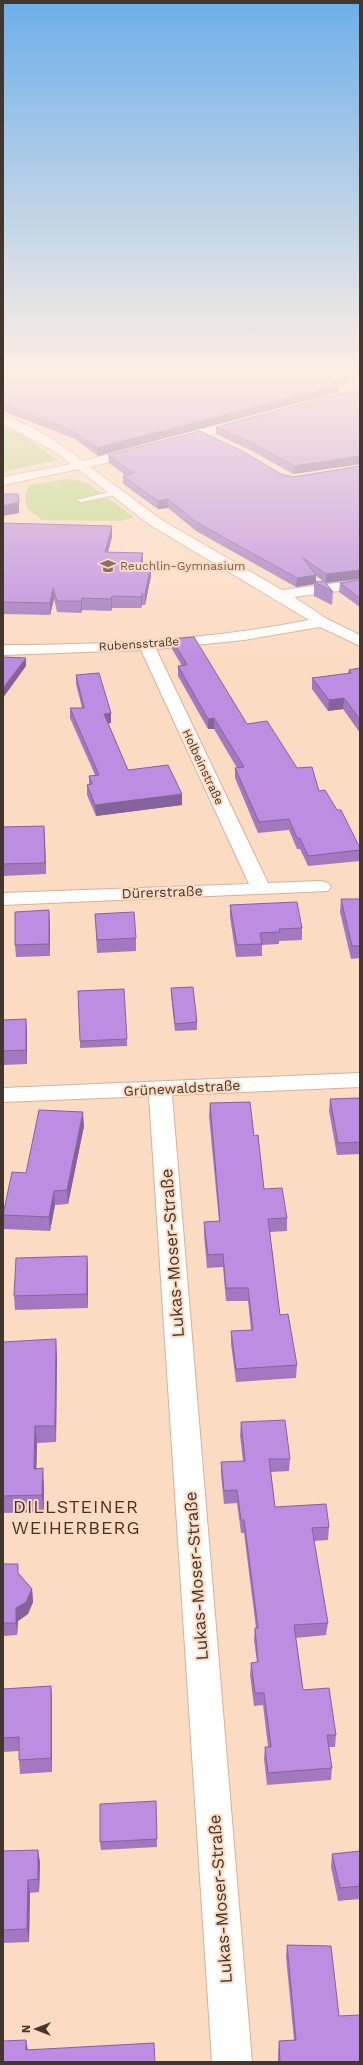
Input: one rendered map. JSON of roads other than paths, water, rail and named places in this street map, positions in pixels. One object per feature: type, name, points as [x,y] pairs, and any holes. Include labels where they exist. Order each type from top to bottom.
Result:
[{"type":"street","points":[[3,481],[56,470]]},
{"type":"street","points":[[89,470],[155,522],[280,595],[322,622],[360,641]]},
{"type":"street","points":[[280,595],[360,584]]},
{"type":"street","name":"Rubensstraße","points":[[3,650],[51,650],[146,645],[290,629],[322,622]]},
{"type":"street","name":"Holbeinstraße","points":[[146,645],[261,888]]},
{"type":"street","name":"Dürerstraße","points":[[3,899],[261,888],[322,887]]},
{"type":"street","name":"Grünewaldstraße","points":[[3,1095],[160,1090],[360,1080]]},
{"type":"street","name":"Lukas-Moser-Straße","points":[[160,1090],[232,2062]]},
{"type":"lane","points":[[81,500],[117,492]]},
{"type":"place","name":"Reuchlin-Gymnasium","points":[[108,566]]},
{"type":"district","name":"DILLSTEINER WEIHERBERG","points":[[76,1516]]}]
